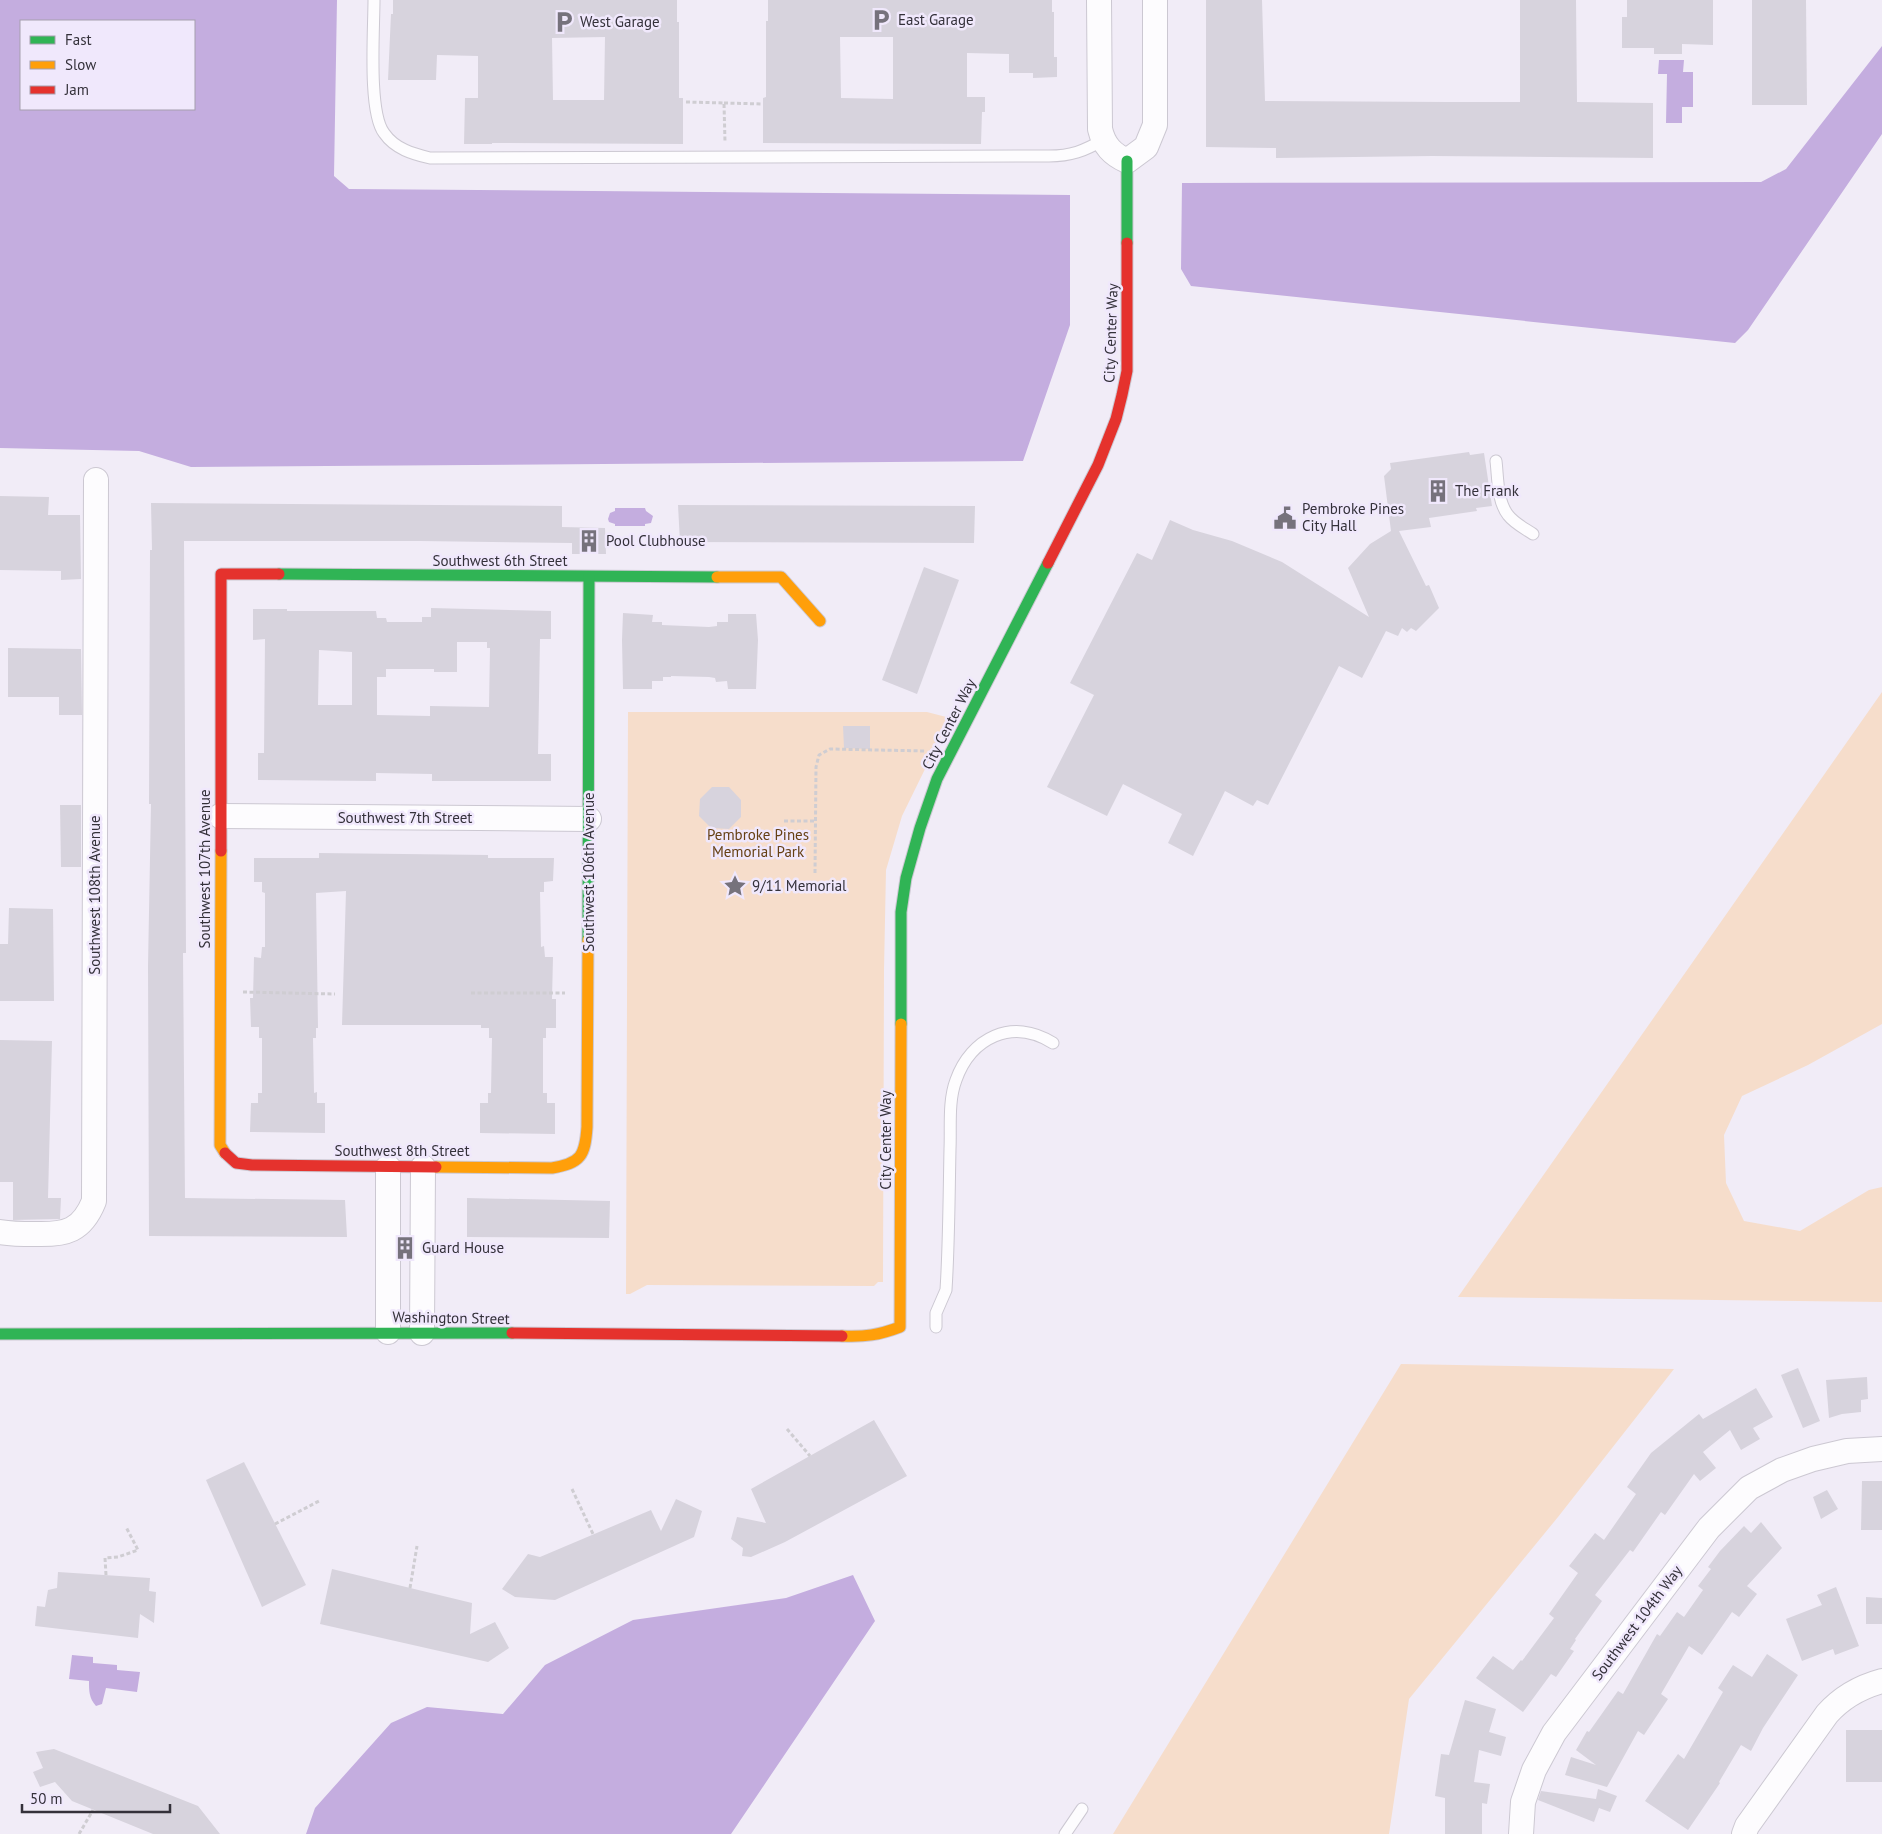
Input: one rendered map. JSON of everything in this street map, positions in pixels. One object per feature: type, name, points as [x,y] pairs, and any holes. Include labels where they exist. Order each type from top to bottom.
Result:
[{"type":"street","points":[[1099,0],[1100,129],[1107,147],[1116,155],[1128,161],[1146,147],[1155,125],[1155,0]]},
{"type":"street","name":"City Center Way","points":[[900,1327],[903,887],[921,824],[937,779],[1095,470],[1118,412],[1124,392],[1128,362],[1128,161]]},
{"type":"street","name":"Southwest 108th Avenue","points":[[0,1232],[56,1235],[69,1232],[89,1214],[94,1201],[96,480]]},
{"type":"street","name":"Southwest 6th Street","points":[[221,574],[781,577],[820,621]]},
{"type":"street","name":"Southwest 107th Avenue","points":[[221,574],[220,1146],[231,1161]]},
{"type":"street","name":"Southwest 106th Avenue","points":[[573,1164],[580,1158],[585,1148],[590,819],[589,577]]},
{"type":"street","name":"Southwest 7th Street","points":[[220,816],[590,819]]},
{"type":"street","name":"Southwest 8th Street","points":[[231,1161],[238,1164],[252,1165],[388,1167],[552,1168],[573,1164]]},
{"type":"street","points":[[388,1167],[388,1332]]},
{"type":"street","points":[[422,1333],[423,1167]]},
{"type":"street","points":[[388,1230],[423,1231]]},
{"type":"street","name":"Washington Street","points":[[0,1334],[388,1332],[867,1337],[900,1327]]},
{"type":"street","name":"Southwest 104th Way","points":[[1521,1834],[1523,1802],[1534,1770],[1554,1732],[1709,1528],[1749,1488],[1782,1470],[1813,1459],[1847,1451],[1882,1449]]},
{"type":"street","points":[[1744,1834],[1747,1826],[1836,1703],[1861,1688],[1882,1682]]},
{"type":"lane","points":[[374,0],[374,102],[378,122],[385,134],[395,144],[410,154],[430,158],[1054,156],[1085,150],[1103,140]]},
{"type":"lane","points":[[1496,460],[1500,495],[1506,513],[1512,520],[1533,534]]},
{"type":"lane","points":[[936,1327],[936,1313],[946,1290],[951,1121],[956,1080],[970,1055],[982,1042],[995,1035],[1019,1032],[1040,1036],[1053,1043]]},
{"type":"lane","points":[[1065,1834],[1082,1809]]},
{"type":"path","points":[[686,102],[763,104]]},
{"type":"path","points":[[724,103],[725,157]]},
{"type":"path","points":[[815,873],[816,762],[822,752],[830,750],[926,751]]},
{"type":"path","points":[[784,821],[815,821]]},
{"type":"path","points":[[220,991],[335,994]]},
{"type":"path","points":[[471,993],[588,994]]},
{"type":"path","points":[[788,1429],[810,1456]]},
{"type":"path","points":[[572,1489],[593,1534]]},
{"type":"path","points":[[275,1524],[321,1500]]},
{"type":"path","points":[[106,1576],[105,1558],[118,1557],[138,1550],[126,1527]]},
{"type":"path","points":[[410,1588],[417,1546]]},
{"type":"path","points":[[79,1834],[93,1810]]},
{"type":"green space","points":[[1882,692],[1882,1024],[1808,1065],[1742,1096],[1724,1135],[1726,1183],[1744,1221],[1800,1231],[1869,1190],[1882,1187],[1882,1302],[1458,1297]]},
{"type":"green space","name":"Pembroke Pines Memorial Park","points":[[628,712],[927,712],[950,718],[902,816],[886,870],[883,1282],[878,1282],[874,1286],[647,1285],[630,1294],[626,1294]]},
{"type":"green space","points":[[1401,1364],[1674,1369],[1558,1517],[1409,1699],[1389,1834],[1113,1834]]},
{"type":"shaded area","points":[[0,0],[337,0],[334,176],[349,189],[1070,195],[1070,325],[1023,461],[191,467],[139,451],[0,448]]},
{"type":"shaded area","points":[[1882,46],[1882,134],[1748,330],[1735,343],[1191,286],[1181,269],[1182,183],[1761,182],[1786,169]]},
{"type":"shaded area","points":[[1659,60],[1684,60],[1683,72],[1693,72],[1693,107],[1682,107],[1682,123],[1666,123],[1667,74],[1658,74]]},
{"type":"shaded area","points":[[615,508],[645,508],[653,516],[651,523],[645,524],[645,526],[615,526],[608,519],[610,513],[615,511]]},
{"type":"shaded area","points":[[853,1575],[875,1621],[731,1834],[306,1834],[315,1808],[391,1723],[427,1707],[503,1714],[545,1665],[633,1620],[786,1598]]},
{"type":"shaded area","points":[[72,1655],[93,1657],[93,1663],[117,1665],[117,1670],[140,1672],[137,1692],[106,1688],[102,1704],[96,1706],[90,1694],[89,1681],[69,1679]]},
{"type":"building","points":[[393,0],[677,0],[677,22],[679,22],[679,98],[683,98],[683,144],[464,144],[465,98],[478,98],[478,56],[437,55],[436,80],[388,80],[391,14],[393,14]],"holes":[[[605,37],[604,100],[553,100],[552,38]]]},
{"type":"building","points":[[768,0],[1052,0],[1052,12],[1054,12],[1054,57],[1057,57],[1057,77],[1033,78],[1033,73],[1009,73],[1009,54],[967,53],[967,97],[985,97],[985,112],[982,112],[981,144],[763,143],[763,98],[766,97],[766,21],[768,21]],"holes":[[[840,37],[893,37],[893,99],[841,98]]]},
{"type":"building","points":[[1206,0],[1262,0],[1265,101],[1520,102],[1520,0],[1576,0],[1577,102],[1653,103],[1653,158],[1432,156],[1276,158],[1276,148],[1206,147]]},
{"type":"building","points":[[1627,0],[1713,0],[1713,45],[1682,44],[1682,54],[1654,54],[1654,48],[1622,48],[1622,17],[1627,17]]},
{"type":"building","points":[[1752,0],[1806,0],[1807,105],[1752,105]]},
{"type":"building","name":"Pembroke Pines City Hall","points":[[1469,452],[1470,455],[1484,453],[1492,506],[1476,508],[1477,511],[1429,518],[1431,527],[1399,531],[1426,586],[1429,585],[1439,608],[1416,631],[1411,628],[1407,632],[1402,628],[1398,636],[1386,631],[1362,678],[1339,666],[1268,805],[1257,800],[1253,806],[1225,791],[1193,856],[1168,843],[1182,814],[1123,784],[1107,816],[1047,787],[1094,695],[1070,683],[1137,553],[1152,560],[1170,520],[1193,530],[1232,541],[1282,562],[1369,617],[1348,568],[1370,544],[1391,531],[1384,476],[1391,469],[1390,463]]},
{"type":"building","points":[[0,496],[49,497],[48,515],[80,515],[81,579],[61,580],[61,571],[0,570]]},
{"type":"building","points":[[151,503],[562,506],[562,527],[605,528],[606,554],[572,554],[572,543],[184,541],[186,953],[183,953],[185,1198],[345,1200],[347,1237],[149,1236],[148,966],[151,804],[149,804]]},
{"type":"building","points":[[678,505],[975,506],[974,543],[680,542]]},
{"type":"building","points":[[924,567],[959,580],[917,694],[882,680]]},
{"type":"building","points":[[431,608],[551,611],[551,639],[540,639],[538,754],[551,754],[551,781],[432,781],[432,774],[376,773],[376,781],[258,780],[258,753],[264,753],[265,639],[253,640],[253,609],[376,611],[377,618],[386,618],[387,622],[422,622],[422,617],[431,617]],"holes":[[[457,642],[487,642],[487,648],[490,648],[489,707],[430,706],[430,716],[377,715],[377,677],[386,677],[386,669],[434,669],[434,672],[457,672]],[[319,650],[352,652],[352,705],[318,705]]]},
{"type":"building","points":[[623,613],[653,615],[652,622],[662,622],[662,625],[709,627],[717,626],[717,622],[728,622],[728,614],[756,614],[758,640],[756,689],[728,689],[727,681],[716,682],[715,678],[709,677],[671,676],[663,677],[663,681],[652,681],[652,689],[623,689]]},
{"type":"building","points":[[8,648],[81,649],[82,715],[59,715],[59,697],[8,697]]},
{"type":"building","points":[[843,726],[870,726],[870,749],[844,748]]},
{"type":"building","points":[[712,787],[729,787],[741,800],[741,817],[729,829],[711,828],[699,816],[700,799]]},
{"type":"building","points":[[60,805],[81,805],[81,867],[61,867]]},
{"type":"building","points":[[319,853],[488,855],[488,858],[554,858],[553,881],[544,882],[544,892],[540,892],[541,947],[544,946],[545,957],[553,957],[552,999],[556,999],[556,1028],[546,1028],[546,1038],[543,1038],[543,1093],[547,1093],[547,1103],[555,1103],[555,1134],[480,1133],[480,1103],[488,1103],[488,1093],[491,1093],[492,1038],[489,1038],[489,1028],[481,1028],[481,1025],[342,1025],[346,891],[316,893],[318,1028],[316,1028],[316,1038],[313,1038],[314,1093],[317,1092],[317,1103],[325,1103],[325,1133],[250,1132],[251,1103],[258,1103],[258,1093],[262,1093],[262,1038],[259,1038],[259,1027],[251,1027],[250,998],[253,998],[254,957],[261,958],[262,947],[265,947],[265,893],[262,892],[262,882],[254,882],[254,858],[319,858]]},
{"type":"building","points":[[9,908],[53,909],[54,1001],[0,1001],[0,944],[8,944]]},
{"type":"building","points":[[0,1040],[52,1041],[48,1198],[61,1198],[60,1219],[13,1220],[13,1182],[0,1182]]},
{"type":"building","points":[[467,1198],[610,1201],[609,1238],[467,1237]]},
{"type":"building","points":[[1798,1368],[1820,1421],[1803,1428],[1781,1375]]},
{"type":"building","points":[[1867,1377],[1868,1399],[1861,1400],[1861,1412],[1842,1414],[1829,1418],[1826,1380]]},
{"type":"building","points":[[1756,1388],[1773,1417],[1753,1428],[1760,1439],[1741,1450],[1730,1430],[1703,1452],[1716,1468],[1700,1481],[1694,1474],[1665,1515],[1661,1512],[1633,1552],[1630,1550],[1595,1595],[1602,1601],[1575,1639],[1570,1649],[1574,1651],[1556,1677],[1551,1674],[1523,1712],[1476,1678],[1493,1656],[1513,1670],[1522,1661],[1554,1618],[1549,1614],[1578,1573],[1569,1566],[1595,1533],[1604,1540],[1636,1494],[1627,1487],[1651,1453],[1699,1414],[1703,1419]]},
{"type":"building","points":[[874,1420],[907,1476],[785,1542],[751,1557],[742,1556],[743,1548],[731,1539],[737,1517],[766,1523],[751,1489]]},
{"type":"building","points":[[244,1462],[306,1585],[262,1607],[206,1480]]},
{"type":"building","points":[[1862,1481],[1882,1481],[1882,1530],[1861,1530]]},
{"type":"building","points":[[1827,1490],[1838,1509],[1821,1519],[1813,1497]]},
{"type":"building","points":[[676,1499],[702,1511],[694,1537],[555,1600],[515,1597],[502,1589],[528,1554],[540,1557],[651,1510],[661,1531]]},
{"type":"building","points":[[1761,1522],[1782,1548],[1747,1586],[1757,1594],[1739,1617],[1732,1612],[1702,1655],[1689,1646],[1661,1694],[1668,1699],[1644,1735],[1638,1731],[1607,1787],[1565,1775],[1571,1757],[1596,1765],[1576,1750],[1587,1731],[1589,1732],[1618,1691],[1623,1694],[1657,1634],[1660,1636],[1677,1612],[1684,1617],[1703,1590],[1698,1586],[1711,1569],[1708,1567],[1720,1551],[1744,1526],[1751,1533]]},
{"type":"building","points":[[332,1569],[472,1603],[470,1634],[495,1622],[509,1648],[488,1662],[320,1624]]},
{"type":"building","points":[[58,1572],[150,1578],[149,1591],[156,1592],[154,1623],[140,1614],[138,1638],[35,1626],[37,1606],[45,1607],[48,1590],[57,1588]]},
{"type":"building","points":[[1836,1587],[1859,1646],[1835,1655],[1833,1649],[1802,1661],[1786,1619],[1822,1605],[1817,1595]]},
{"type":"building","points":[[1866,1597],[1882,1598],[1882,1624],[1866,1624]]},
{"type":"building","points":[[1767,1654],[1798,1675],[1763,1728],[1751,1751],[1741,1745],[1720,1783],[1688,1830],[1645,1801],[1678,1754],[1684,1759],[1723,1692],[1718,1688],[1733,1665],[1752,1677]]},
{"type":"building","points":[[1465,1700],[1496,1709],[1489,1732],[1506,1737],[1501,1756],[1479,1750],[1474,1782],[1490,1784],[1487,1804],[1482,1803],[1482,1834],[1445,1834],[1445,1798],[1435,1796],[1441,1754],[1449,1755]]},
{"type":"building","points":[[1846,1730],[1882,1730],[1882,1782],[1846,1782]]},
{"type":"building","points":[[54,1749],[198,1806],[220,1834],[153,1834],[72,1801],[55,1782],[40,1787],[33,1772],[43,1768],[36,1752]]},
{"type":"building","points":[[1598,1789],[1617,1796],[1610,1812],[1599,1808],[1594,1822],[1538,1800],[1541,1791],[1596,1799]]},
{"type":"traffic: fast","points":[[1127,161],[1127,243]]},
{"type":"traffic: fast","points":[[901,1024],[901,912],[906,878],[920,828],[937,779],[1048,563]]},
{"type":"traffic: fast","points":[[279,574],[717,577]]},
{"type":"traffic: fast","points":[[588,940],[589,577]]},
{"type":"traffic: fast","points":[[0,1334],[512,1333]]},
{"type":"traffic: slow","points":[[717,577],[781,577],[820,621]]},
{"type":"traffic: slow","points":[[221,851],[220,1145],[225,1153]]},
{"type":"traffic: slow","points":[[436,1167],[552,1168],[569,1164],[580,1156],[585,1145],[587,1127],[588,940]]},
{"type":"traffic: slow","points":[[842,1336],[872,1335],[900,1327],[901,1024]]},
{"type":"traffic: jam","points":[[1048,563],[1098,465],[1116,419],[1122,395],[1127,371],[1127,243]]},
{"type":"traffic: jam","points":[[221,851],[221,574],[279,574]]},
{"type":"traffic: jam","points":[[225,1153],[236,1163],[252,1165],[436,1167]]},
{"type":"traffic: jam","points":[[512,1333],[842,1336]]},
{"type":"place","name":"East Garage","points":[[881,20]]},
{"type":"place","name":"West Garage","points":[[564,22]]},
{"type":"place","name":"The Frank","points":[[1438,491]]},
{"type":"place","name":"Pembroke Pines City Hall","points":[[1285,518]]},
{"type":"place","name":"Pool Clubhouse","points":[[589,541]]},
{"type":"place","name":"9/11 Memorial","points":[[735,886]]},
{"type":"place","name":"Guard House","points":[[405,1248]]}]
